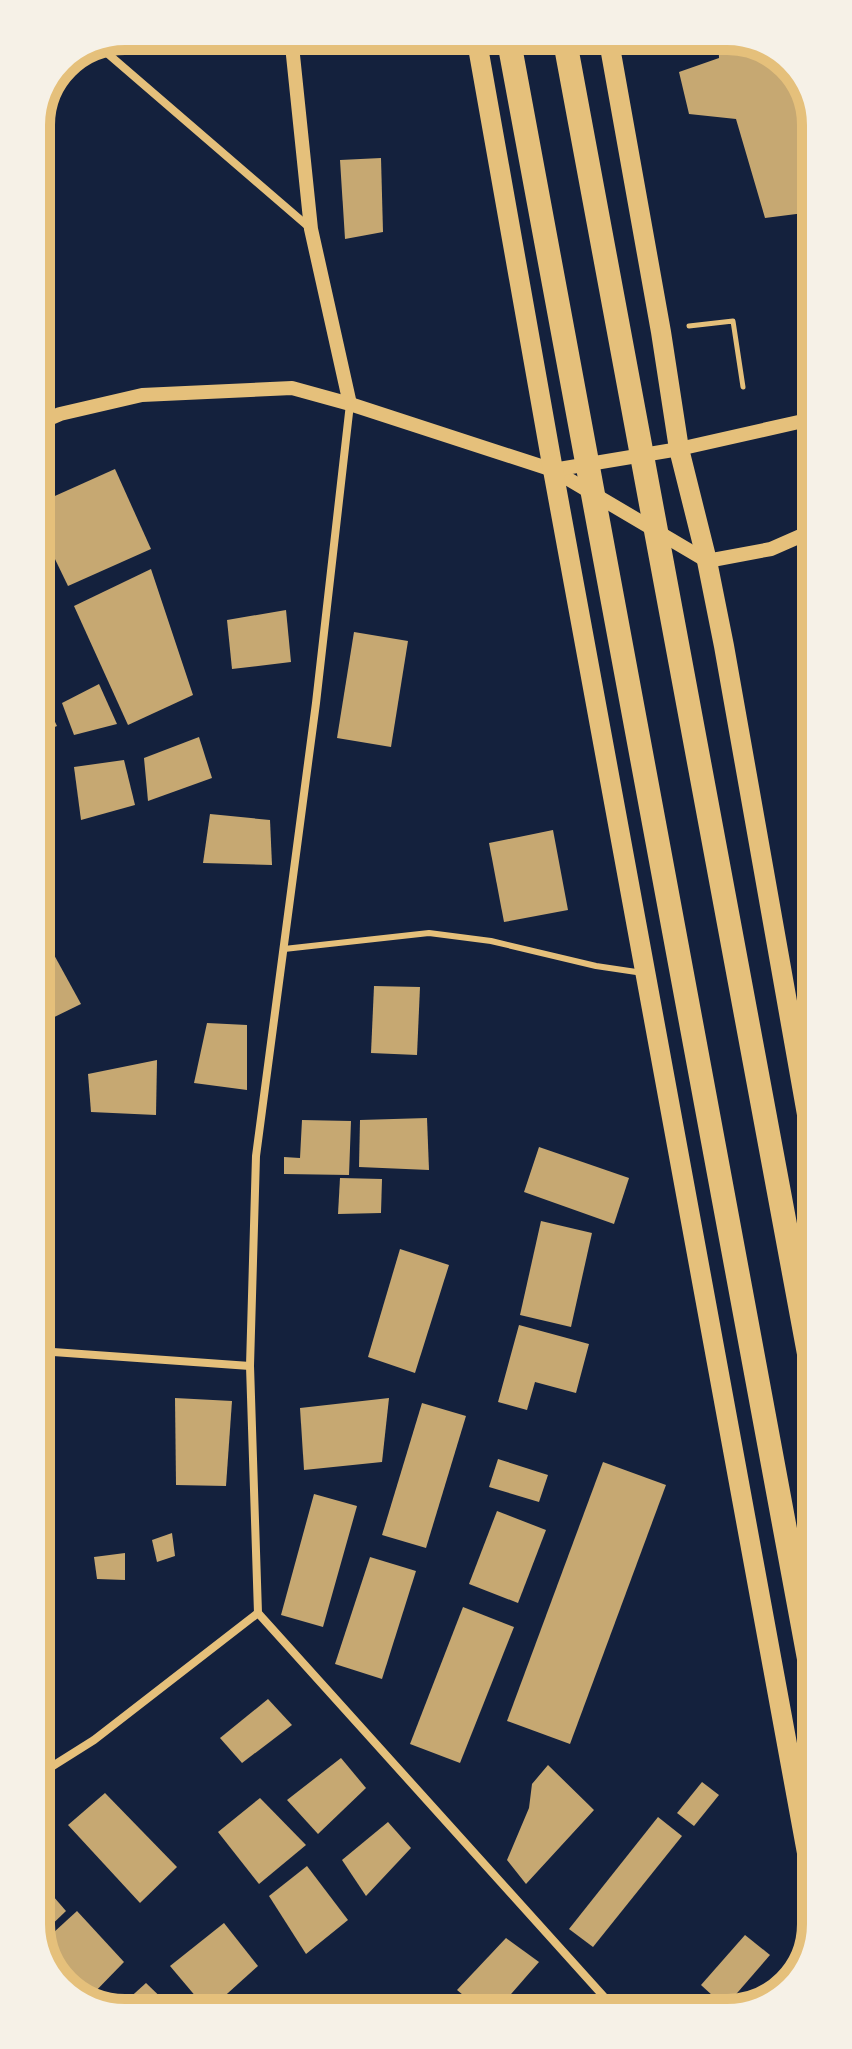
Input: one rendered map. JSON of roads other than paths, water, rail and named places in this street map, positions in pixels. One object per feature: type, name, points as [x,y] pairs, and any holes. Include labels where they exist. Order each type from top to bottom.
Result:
[{"type":"highway","points":[[511,50],[802,1621]]},
{"type":"highway","points":[[567,50],[802,1316]]},
{"type":"main road","points":[[478,50],[802,1826]]},
{"type":"main road","points":[[611,50],[679,449],[707,561],[802,1087]]},
{"type":"street","points":[[292,50],[311,229],[350,404],[317,689],[256,1156],[250,1366],[258,1613],[606,1999]]},
{"type":"street","points":[[106,53],[311,229]]},
{"type":"street","points":[[50,418],[142,395],[292,388],[553,470],[707,561],[771,549],[802,535]]},
{"type":"street","points":[[553,470],[679,449],[802,421]]},
{"type":"street","points":[[50,1352],[250,1366]]},
{"type":"street","points":[[50,1768],[94,1740],[258,1613]]},
{"type":"lane","points":[[284,949],[429,933],[491,941],[596,966],[646,974]]}]
